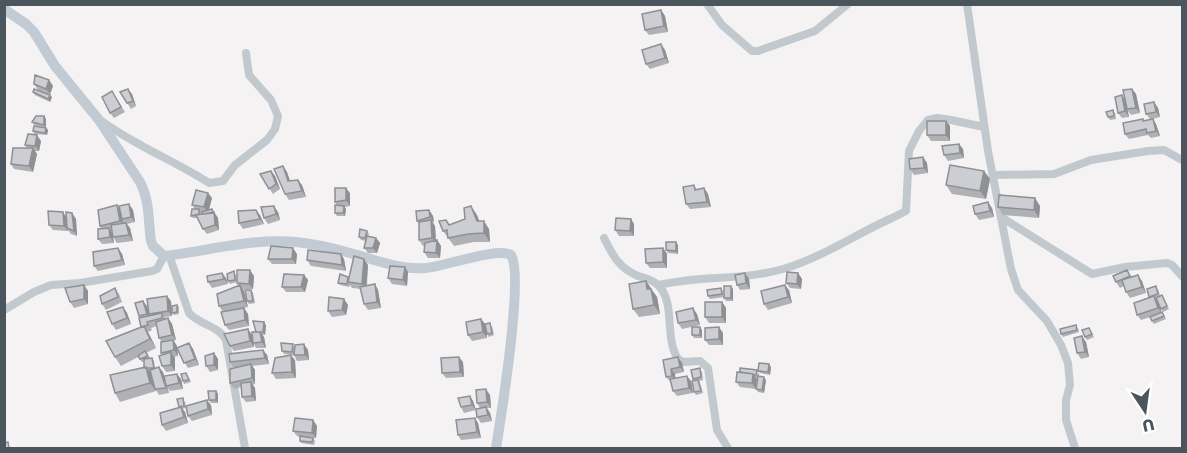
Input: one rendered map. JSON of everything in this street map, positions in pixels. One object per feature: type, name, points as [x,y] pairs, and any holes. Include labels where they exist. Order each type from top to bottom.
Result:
[{"type":"street","points":[[707,4],[722,26],[752,51],[758,51],[812,33],[848,4]]},
{"type":"street","points":[[968,4],[984,127],[1011,269],[1018,290],[1047,321],[1068,363],[1070,386],[1066,400],[1066,420],[1075,448]]},
{"type":"street","points":[[4,9],[34,32],[55,66],[98,118],[146,193],[151,241],[159,252],[167,256],[259,242],[294,242],[327,247],[404,268],[426,268],[499,252],[511,255],[515,265],[514,306],[496,448]]},
{"type":"street","points":[[98,118],[209,183],[223,181],[235,165],[267,140],[275,129],[278,117],[271,100],[249,75],[246,53]]},
{"type":"street","points":[[604,238],[616,261],[631,273],[659,285],[684,280],[741,277],[784,269],[906,211],[909,151],[919,131],[928,120],[937,118],[984,127]]},
{"type":"street","points":[[993,175],[1054,174],[1091,160],[1148,151],[1164,150],[1182,160]]},
{"type":"street","points":[[1001,217],[1092,274],[1125,267],[1167,263],[1182,276]]},
{"type":"street","points":[[4,310],[34,292],[51,285],[80,283],[152,271],[157,269],[167,256]]},
{"type":"street","points":[[167,256],[189,313],[223,334],[226,340],[244,448]]},
{"type":"street","points":[[659,285],[666,303],[675,355],[683,362],[700,361],[708,368],[717,430],[728,448]]},
{"type":"building","points":[[661,10],[664,26],[645,30],[642,14]]},
{"type":"building","points":[[661,44],[665,58],[646,64],[642,50]]},
{"type":"building","points":[[35,75],[49,80],[46,89],[34,84]]},
{"type":"building","points":[[34,89],[50,95],[48,99],[33,92]]},
{"type":"building","points":[[128,89],[133,101],[127,103],[120,92]]},
{"type":"building","points":[[1132,89],[1136,108],[1127,109],[1123,90]]},
{"type":"building","points":[[112,91],[121,107],[110,113],[102,97]]},
{"type":"building","points":[[1122,95],[1125,111],[1118,113],[1115,97]]},
{"type":"building","points":[[1154,102],[1156,112],[1146,114],[1144,104]]},
{"type":"building","points":[[1113,110],[1114,116],[1108,117],[1106,112]]},
{"type":"building","points":[[36,116],[44,116],[44,125],[32,122]]},
{"type":"building","points":[[1143,119],[1143,121],[1153,119],[1156,131],[1147,133],[1146,129],[1125,134],[1123,123]]},
{"type":"building","points":[[927,121],[946,121],[946,135],[927,135]]},
{"type":"building","points":[[34,126],[46,128],[45,133],[33,131]]},
{"type":"building","points":[[28,134],[37,135],[35,146],[25,145]]},
{"type":"building","points":[[959,144],[960,153],[944,155],[942,146]]},
{"type":"building","points":[[13,148],[33,148],[29,166],[11,164]]},
{"type":"building","points":[[923,157],[924,168],[910,169],[909,159]]},
{"type":"building","points":[[950,165],[984,171],[980,191],[946,185]]},
{"type":"building","points":[[283,166],[288,181],[298,180],[302,191],[285,194],[274,169]]},
{"type":"building","points":[[271,171],[276,184],[269,189],[260,174]]},
{"type":"building","points":[[694,185],[695,190],[704,188],[707,202],[686,204],[683,187]]},
{"type":"building","points":[[335,188],[346,188],[346,200],[335,202]]},
{"type":"building","points":[[196,190],[208,193],[204,207],[192,205]]},
{"type":"building","points":[[999,195],[1035,198],[1034,210],[998,207]]},
{"type":"building","points":[[988,202],[990,211],[975,214],[973,206]]},
{"type":"building","points":[[129,204],[131,217],[122,219],[119,206]]},
{"type":"building","points":[[117,205],[120,221],[100,226],[98,210]]},
{"type":"building","points":[[335,205],[344,206],[343,213],[335,213]]},
{"type":"building","points":[[274,206],[276,214],[264,218],[261,207]]},
{"type":"building","points":[[471,206],[477,221],[484,221],[484,233],[448,238],[447,230],[443,231],[439,221],[446,220],[449,225],[465,219],[464,208]]},
{"type":"building","points":[[192,209],[199,209],[199,214],[191,216]]},
{"type":"building","points":[[212,209],[213,213],[203,214],[202,212]]},
{"type":"building","points":[[256,210],[260,219],[239,223],[238,211]]},
{"type":"building","points":[[429,210],[430,217],[417,221],[416,211]]},
{"type":"building","points":[[48,211],[63,212],[64,226],[49,225]]},
{"type":"building","points":[[66,212],[72,213],[74,231],[67,228]]},
{"type":"building","points":[[214,212],[215,225],[203,229],[196,215]]},
{"type":"building","points":[[616,218],[631,219],[630,231],[615,230]]},
{"type":"building","points":[[431,220],[432,238],[419,240],[419,222]]},
{"type":"building","points":[[126,223],[129,235],[113,237],[111,225]]},
{"type":"building","points":[[109,228],[110,237],[98,239],[98,229]]},
{"type":"building","points":[[360,229],[367,231],[365,238],[359,237]]},
{"type":"building","points":[[367,236],[376,238],[373,248],[364,248]]},
{"type":"building","points":[[437,240],[436,253],[424,252],[425,243]]},
{"type":"building","points":[[666,242],[676,242],[676,251],[666,250]]},
{"type":"building","points":[[271,246],[293,248],[292,259],[268,259]]},
{"type":"building","points":[[118,248],[122,260],[94,266],[93,252]]},
{"type":"building","points":[[663,248],[663,262],[646,263],[645,249]]},
{"type":"building","points":[[308,250],[341,254],[342,265],[307,260]]},
{"type":"building","points":[[354,256],[364,259],[362,284],[348,282]]},
{"type":"building","points":[[390,266],[405,267],[403,280],[388,278]]},
{"type":"building","points":[[237,270],[250,270],[249,284],[237,283]]},
{"type":"building","points":[[1127,270],[1130,276],[1116,282],[1113,276]]},
{"type":"building","points":[[234,271],[235,280],[228,281],[227,274]]},
{"type":"building","points":[[787,272],[798,273],[797,284],[786,283]]},
{"type":"building","points":[[222,273],[224,279],[208,282],[207,276]]},
{"type":"building","points":[[745,273],[746,283],[737,285],[735,275]]},
{"type":"building","points":[[284,274],[304,275],[301,287],[282,287]]},
{"type":"building","points":[[340,274],[348,277],[347,284],[338,283]]},
{"type":"building","points":[[1138,275],[1142,287],[1126,292],[1122,280]]},
{"type":"building","points":[[646,281],[647,289],[651,289],[654,305],[633,309],[629,284]]},
{"type":"building","points":[[375,284],[377,302],[364,304],[360,287]]},
{"type":"building","points":[[84,285],[84,299],[70,302],[65,288]]},
{"type":"building","points":[[240,285],[244,301],[219,306],[217,294]]},
{"type":"building","points":[[785,285],[788,297],[764,304],[761,291]]},
{"type":"building","points":[[724,286],[731,286],[731,298],[724,298]]},
{"type":"building","points":[[1156,286],[1158,294],[1149,297],[1147,289]]},
{"type":"building","points":[[115,288],[118,297],[102,304],[100,296]]},
{"type":"building","points":[[721,288],[722,294],[708,296],[707,290]]},
{"type":"building","points":[[245,290],[251,290],[253,301],[247,301]]},
{"type":"building","points":[[1162,295],[1167,306],[1161,309],[1156,298]]},
{"type":"building","points":[[167,296],[168,311],[149,314],[147,299]]},
{"type":"building","points":[[1154,296],[1158,308],[1137,315],[1134,303]]},
{"type":"building","points":[[329,297],[344,299],[342,310],[328,311]]},
{"type":"building","points":[[143,301],[147,314],[139,316],[135,303]]},
{"type":"building","points":[[705,302],[722,302],[722,317],[705,317]]},
{"type":"building","points":[[177,305],[177,312],[172,313],[172,306]]},
{"type":"building","points":[[123,307],[127,318],[112,324],[107,312]]},
{"type":"building","points":[[244,308],[245,320],[225,325],[221,312]]},
{"type":"building","points":[[693,308],[696,320],[678,323],[676,312]]},
{"type":"building","points":[[1162,312],[1164,316],[1152,321],[1150,317]]},
{"type":"building","points":[[162,313],[162,318],[147,322],[148,325],[141,327],[139,318]]},
{"type":"building","points":[[168,318],[172,335],[159,338],[156,322]]},
{"type":"building","points":[[481,319],[483,332],[468,335],[466,322]]},
{"type":"building","points":[[253,321],[264,322],[263,332],[256,332]]},
{"type":"building","points":[[490,323],[492,333],[487,334],[485,324]]},
{"type":"building","points":[[1076,325],[1077,330],[1061,334],[1060,329]]},
{"type":"building","points":[[144,326],[150,339],[115,357],[106,341]]},
{"type":"building","points":[[692,327],[700,327],[700,335],[692,335]]},
{"type":"building","points":[[719,327],[719,339],[705,340],[705,328]]},
{"type":"building","points":[[1089,328],[1092,334],[1085,337],[1082,330]]},
{"type":"building","points":[[248,329],[250,341],[230,346],[224,334]]},
{"type":"building","points":[[252,332],[260,332],[262,342],[253,343]]},
{"type":"building","points":[[1082,336],[1085,352],[1077,353],[1074,338]]},
{"type":"building","points":[[173,340],[174,350],[161,353],[161,342]]},
{"type":"building","points":[[189,343],[195,359],[184,363],[177,348]]},
{"type":"building","points":[[281,343],[293,344],[292,352],[282,351]]},
{"type":"building","points":[[304,344],[305,355],[294,355],[295,345]]},
{"type":"building","points":[[263,350],[265,358],[230,362],[229,354]]},
{"type":"building","points":[[145,351],[148,356],[140,359],[138,356]]},
{"type":"building","points":[[171,352],[171,365],[162,366],[159,356]]},
{"type":"building","points":[[214,353],[214,365],[206,366],[205,356]]},
{"type":"building","points":[[291,355],[292,372],[272,373],[275,358]]},
{"type":"building","points":[[459,357],[460,372],[442,373],[441,358]]},
{"type":"building","points":[[678,357],[680,367],[671,369],[672,376],[666,377],[663,360]]},
{"type":"building","points":[[152,358],[154,368],[144,368],[144,359]]},
{"type":"building","points":[[759,363],[769,364],[768,372],[758,371]]},
{"type":"building","points":[[251,364],[252,378],[230,383],[230,369]]},
{"type":"building","points":[[146,367],[150,383],[115,393],[110,375]]},
{"type":"building","points":[[159,367],[166,388],[155,389],[150,370]]},
{"type":"building","points":[[700,368],[701,377],[693,379],[691,370]]},
{"type":"building","points":[[740,368],[757,370],[756,375],[740,372]]},
{"type":"building","points":[[737,372],[753,374],[752,383],[736,382]]},
{"type":"building","points":[[186,373],[189,380],[183,381],[181,374]]},
{"type":"building","points":[[177,374],[179,383],[166,386],[164,376]]},
{"type":"building","points":[[687,376],[689,388],[673,391],[670,379]]},
{"type":"building","points":[[758,376],[764,377],[762,390],[756,389]]},
{"type":"building","points":[[698,380],[701,391],[694,392],[692,381]]},
{"type":"building","points":[[251,382],[252,396],[242,397],[241,383]]},
{"type":"building","points":[[486,389],[487,402],[477,403],[476,390]]},
{"type":"building","points":[[208,391],[216,391],[216,400],[209,400]]},
{"type":"building","points":[[470,396],[472,405],[461,407],[458,398]]},
{"type":"building","points":[[183,398],[184,406],[179,407],[177,399]]},
{"type":"building","points":[[207,400],[208,409],[188,416],[186,406]]},
{"type":"building","points":[[181,407],[184,417],[162,425],[160,413]]},
{"type":"building","points":[[486,407],[488,415],[477,417],[476,409]]},
{"type":"building","points":[[295,418],[313,420],[312,433],[293,431]]},
{"type":"building","points":[[475,418],[477,432],[458,435],[456,420]]},
{"type":"building","points":[[300,436],[313,438],[312,442],[300,441]]},
{"type":"building","points":[[8,442],[9,448],[4,448],[4,443]]}]
